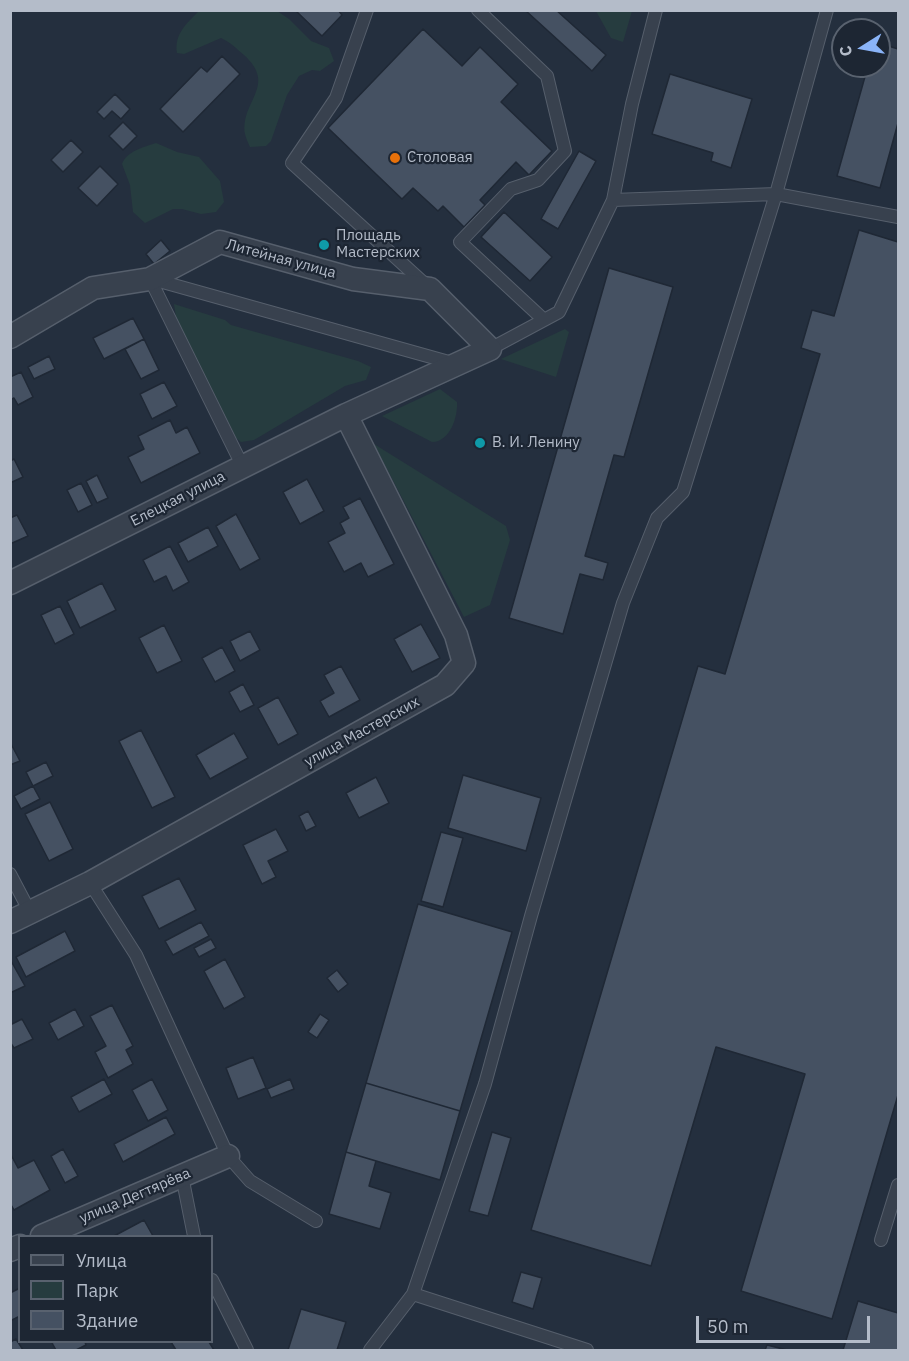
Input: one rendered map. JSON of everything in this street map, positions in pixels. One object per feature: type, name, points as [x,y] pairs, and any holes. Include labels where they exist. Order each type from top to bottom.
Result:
[{"type":"street","name":"Литейная улица","points":[[10,337],[93,288],[150,279],[220,242],[353,279],[430,289]]},
{"type":"street","points":[[430,289],[490,349]]},
{"type":"street","name":"Елецкая улица","points":[[10,583],[346,415],[490,349]]},
{"type":"street","name":"улица Мастерских","points":[[20,917],[90,883],[445,685],[464,663],[456,635],[346,415]]},
{"type":"street","name":"улица Дегтярёва","points":[[44,1235],[228,1156]]},
{"type":"lane","points":[[367,10],[336,98],[292,164],[430,289]]},
{"type":"lane","points":[[478,10],[547,76],[565,151],[538,180],[511,189],[460,242],[544,320]]},
{"type":"lane","points":[[490,349],[559,312],[613,200],[656,10]]},
{"type":"lane","points":[[370,1350],[413,1294],[485,1084],[531,916],[623,603],[657,518],[683,492],[776,194],[827,10]]},
{"type":"lane","points":[[613,200],[776,194],[898,217]]},
{"type":"lane","points":[[150,279],[457,364]]},
{"type":"lane","points":[[150,279],[243,466]]},
{"type":"lane","points":[[10,874],[20,917]]},
{"type":"lane","points":[[90,883],[136,955],[228,1156],[250,1182],[316,1221]]},
{"type":"lane","points":[[182,1176],[194,1235]]},
{"type":"lane","points":[[881,1240],[898,1185]]},
{"type":"lane","points":[[213,1282],[247,1350]]},
{"type":"lane","points":[[413,1294],[587,1350]]},
{"type":"green space","points":[[199,11],[277,11],[289,19],[311,41],[329,48],[334,61],[320,71],[312,70],[299,76],[287,95],[271,141],[266,146],[250,147],[245,134],[245,122],[258,85],[258,76],[254,66],[244,55],[221,38],[184,54],[177,53],[179,35]]},
{"type":"green space","points":[[596,11],[632,11],[623,42],[611,38]]},
{"type":"green space","points":[[156,143],[177,152],[199,157],[220,181],[224,202],[216,212],[201,214],[173,209],[145,223],[133,212],[130,185],[122,164],[132,153]]},
{"type":"green space","points":[[174,304],[225,320],[231,325],[358,361],[371,367],[366,380],[345,386],[254,440],[241,442],[236,438],[176,317]]},
{"type":"green space","points":[[565,329],[569,332],[556,377],[501,359]]},
{"type":"green space","points":[[440,389],[457,402],[457,408],[452,428],[444,438],[438,441],[432,442],[382,416]]},
{"type":"green space","points":[[374,444],[506,526],[510,540],[490,605],[464,617]]},
{"type":"building","points":[[295,10],[338,10],[342,15],[322,36]]},
{"type":"building","points":[[525,10],[556,10],[606,55],[592,71]]},
{"type":"building","points":[[423,29],[462,66],[480,47],[518,84],[501,102],[552,151],[529,175],[516,162],[480,200],[485,205],[464,227],[443,206],[438,211],[413,188],[402,199],[328,128]]},
{"type":"building","points":[[891,47],[898,49],[898,123],[880,188],[837,176],[865,78],[891,78]]},
{"type":"building","points":[[222,56],[240,74],[183,132],[160,109],[201,67],[207,72]]},
{"type":"building","points":[[670,74],[752,99],[731,168],[711,161],[713,153],[652,134]]},
{"type":"building","points":[[115,94],[130,109],[121,119],[112,111],[104,119],[97,112]]},
{"type":"building","points":[[123,122],[137,136],[123,150],[109,136]]},
{"type":"building","points":[[71,140],[83,152],[63,172],[51,160]]},
{"type":"building","points":[[579,151],[596,161],[558,229],[541,219]]},
{"type":"building","points":[[100,166],[118,184],[97,206],[78,188]]},
{"type":"building","points":[[504,212],[552,257],[530,281],[481,237]]},
{"type":"building","points":[[859,230],[898,242],[898,1095],[832,1319],[741,1291],[805,1074],[716,1047],[651,1266],[531,1230],[698,666],[725,674],[820,354],[801,348],[812,310],[834,316]]},
{"type":"building","points":[[161,240],[170,251],[154,264],[146,254]]},
{"type":"building","points":[[609,268],[673,287],[624,457],[614,455],[585,556],[608,563],[603,580],[580,574],[563,634],[509,618]]},
{"type":"building","points":[[133,318],[144,339],[104,359],[93,338]]},
{"type":"building","points":[[144,339],[159,370],[141,379],[125,349]]},
{"type":"building","points":[[49,356],[55,369],[34,379],[28,367]]},
{"type":"building","points":[[21,372],[33,397],[18,405],[14,398],[10,400],[10,377]]},
{"type":"building","points":[[164,382],[177,406],[152,419],[140,394]]},
{"type":"building","points":[[170,420],[176,433],[187,427],[200,453],[141,483],[128,457],[144,449],[138,436]]},
{"type":"building","points":[[14,459],[23,477],[10,483],[10,461]]},
{"type":"building","points":[[97,475],[108,498],[97,503],[86,481]]},
{"type":"building","points":[[307,479],[324,511],[300,524],[283,492]]},
{"type":"building","points":[[81,483],[92,505],[78,512],[67,490]]},
{"type":"building","points":[[360,498],[394,564],[368,577],[361,563],[344,572],[328,542],[345,533],[340,523],[349,518],[343,507]]},
{"type":"building","points":[[236,514],[260,559],[240,570],[216,526]]},
{"type":"building","points":[[17,515],[28,536],[10,544],[10,518]]},
{"type":"building","points":[[208,527],[218,546],[188,562],[178,543]]},
{"type":"building","points":[[170,546],[189,582],[173,591],[166,576],[154,582],[143,560]]},
{"type":"building","points":[[102,583],[116,610],[80,628],[67,601]]},
{"type":"building","points":[[60,606],[74,634],[55,644],[41,615]]},
{"type":"building","points":[[421,624],[440,658],[412,672],[394,639]]},
{"type":"building","points":[[164,625],[182,661],[157,673],[139,638]]},
{"type":"building","points":[[250,631],[260,650],[240,661],[230,641]]},
{"type":"building","points":[[222,647],[235,671],[215,682],[202,658]]},
{"type":"building","points":[[341,666],[360,700],[329,717],[320,701],[334,693],[324,675]]},
{"type":"building","points":[[243,684],[254,705],[240,712],[229,692]]},
{"type":"building","points":[[278,697],[298,734],[278,745],[258,708]]},
{"type":"building","points":[[141,730],[175,797],[152,808],[119,741]]},
{"type":"building","points":[[234,733],[248,758],[210,779],[196,755]]},
{"type":"building","points":[[10,742],[20,761],[10,765]]},
{"type":"building","points":[[46,762],[53,776],[33,786],[26,772]]},
{"type":"building","points":[[463,775],[541,798],[526,851],[448,828]]},
{"type":"building","points":[[376,777],[389,803],[359,818],[346,793]]},
{"type":"building","points":[[33,786],[40,799],[21,809],[14,796]]},
{"type":"building","points":[[50,802],[73,849],[49,861],[25,814]]},
{"type":"building","points":[[308,811],[316,826],[306,831],[299,816]]},
{"type":"building","points":[[276,829],[288,851],[268,861],[276,877],[262,884],[243,845]]},
{"type":"building","points":[[441,832],[463,838],[443,907],[421,901]]},
{"type":"building","points":[[179,878],[196,910],[159,929],[142,896]]},
{"type":"building","points":[[418,904],[512,932],[460,1111],[366,1083]]},
{"type":"building","points":[[201,922],[209,936],[173,955],[165,941]]},
{"type":"building","points":[[65,931],[75,951],[26,977],[16,957]]},
{"type":"building","points":[[211,939],[216,948],[199,957],[194,948]]},
{"type":"building","points":[[10,959],[25,986],[10,993]]},
{"type":"building","points":[[225,959],[245,997],[224,1009],[204,971]]},
{"type":"building","points":[[337,970],[348,984],[338,992],[327,978]]},
{"type":"building","points":[[112,1005],[133,1046],[126,1050],[133,1064],[108,1078],[95,1052],[106,1046],[90,1016]]},
{"type":"building","points":[[75,1009],[84,1026],[58,1040],[49,1023]]},
{"type":"building","points":[[320,1014],[329,1020],[317,1038],[308,1032]]},
{"type":"building","points":[[22,1019],[33,1039],[14,1048],[10,1042],[10,1025]]},
{"type":"building","points":[[253,1057],[266,1088],[238,1099],[226,1068]]},
{"type":"building","points":[[104,1079],[112,1094],[79,1112],[71,1097]]},
{"type":"building","points":[[152,1079],[168,1110],[148,1121],[132,1090]]},
{"type":"building","points":[[290,1079],[294,1089],[271,1098],[267,1089]]},
{"type":"building","points":[[366,1083],[460,1111],[440,1180],[346,1152]]},
{"type":"building","points":[[166,1117],[175,1134],[123,1162],[114,1144]]},
{"type":"building","points":[[492,1132],[511,1138],[488,1216],[469,1211]]},
{"type":"building","points":[[63,1149],[78,1176],[65,1183],[51,1156]]},
{"type":"building","points":[[346,1152],[376,1161],[369,1186],[391,1193],[380,1229],[329,1214]]},
{"type":"building","points":[[10,1153],[18,1168],[34,1160],[50,1190],[14,1210],[10,1203]]},
{"type":"building","points":[[144,1220],[152,1235],[116,1235]]},
{"type":"building","points":[[521,1272],[542,1278],[533,1309],[512,1302]]},
{"type":"building","points":[[18,1289],[18,1317],[10,1321],[10,1293]]},
{"type":"building","points":[[858,1301],[898,1313],[898,1350],[843,1350]]},
{"type":"building","points":[[301,1309],[346,1322],[337,1350],[288,1350]]},
{"type":"building","points":[[16,1339],[23,1350],[10,1350],[10,1342]]},
{"type":"building","points":[[52,1343],[85,1343],[86,1345],[76,1350],[56,1350]]},
{"type":"building","points":[[172,1343],[210,1343],[214,1350],[176,1350]]},
{"type":"building","points":[[767,1345],[787,1350],[765,1350]]},
{"type":"place","name":"Столовая","points":[[395,158]]},
{"type":"place","name":"Площадь Мастерских","points":[[324,245]]},
{"type":"place","name":"В. И. Ленину","points":[[480,443]]}]
